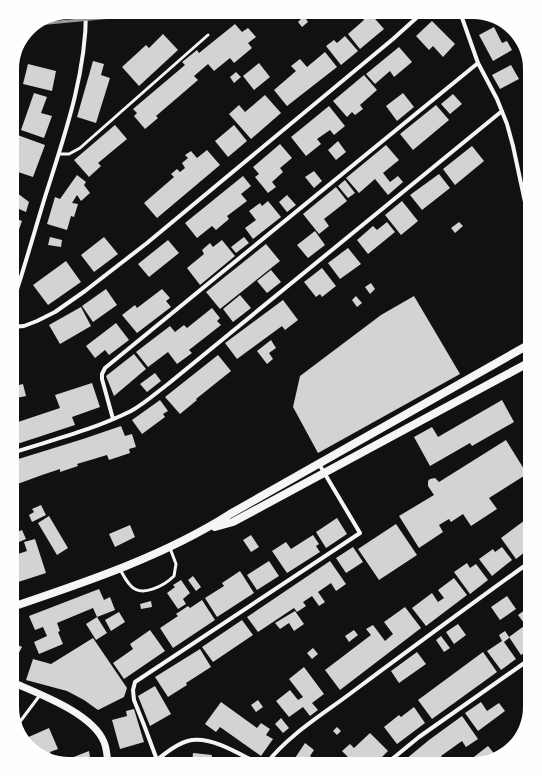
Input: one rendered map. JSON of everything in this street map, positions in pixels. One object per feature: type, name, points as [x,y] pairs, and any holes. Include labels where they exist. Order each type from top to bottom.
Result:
[{"type":"main road","points":[[19,604],[119,568],[169,547],[204,530],[523,348]]},
{"type":"main road","points":[[204,530],[233,522],[523,366]]},
{"type":"street","points":[[19,283],[59,154],[76,90],[83,57],[86,19]]},
{"type":"street","points":[[19,326],[37,322],[55,312],[85,291],[147,243],[415,19]]},
{"type":"street","points":[[463,19],[478,62],[502,111],[514,146],[523,192]]},
{"type":"street","points":[[113,419],[102,379],[102,374],[105,368],[478,62]]},
{"type":"street","points":[[19,451],[113,419],[132,410],[168,384],[502,111]]},
{"type":"street","points":[[156,757],[134,700],[133,690],[136,682],[360,533],[319,464]]},
{"type":"street","points":[[272,757],[279,748],[312,722],[447,621],[523,567]]},
{"type":"street","points":[[395,757],[419,737],[523,664]]},
{"type":"street","points":[[19,685],[65,706],[87,720],[104,742],[107,757]]},
{"type":"street","points":[[161,757],[177,746],[192,740],[207,741],[228,748],[245,757]]},
{"type":"lane","points":[[59,154],[69,154],[80,148],[208,35]]},
{"type":"lane","points":[[119,568],[131,587],[141,590],[155,589],[167,583],[174,576],[176,564],[169,547]]},
{"type":"lane","points":[[21,720],[40,695]]},
{"type":"building","points":[[301,19],[306,19],[308,22],[302,27],[298,22]]},
{"type":"building","points":[[363,19],[375,19],[384,29],[360,49],[348,34],[364,20]]},
{"type":"building","points":[[432,21],[455,44],[443,57],[433,46],[429,50],[416,36]]},
{"type":"building","points":[[235,24],[242,32],[248,28],[256,37],[248,43],[252,48],[234,63],[230,58],[214,71],[208,64],[194,76],[198,80],[156,116],[158,118],[145,129],[134,116],[137,113],[133,109],[185,65],[182,62],[197,50],[199,53]]},
{"type":"building","points":[[494,27],[502,43],[507,41],[512,50],[493,61],[479,35]]},
{"type":"building","points":[[163,34],[178,50],[139,86],[122,67],[146,45],[149,48]]},
{"type":"building","points":[[345,36],[358,51],[341,65],[326,46],[334,40],[337,43]]},
{"type":"building","points":[[399,47],[412,62],[394,77],[390,71],[375,84],[366,74]]},
{"type":"building","points":[[325,52],[337,67],[287,106],[274,90],[296,71],[291,66],[300,59],[307,67]]},
{"type":"building","points":[[93,61],[104,64],[101,75],[110,78],[96,123],[77,117]]},
{"type":"building","points":[[259,63],[270,77],[254,90],[243,76]]},
{"type":"building","points":[[28,64],[56,71],[52,91],[23,84]]},
{"type":"building","points":[[511,65],[519,79],[500,89],[492,75]]},
{"type":"building","points":[[236,72],[241,77],[234,83],[230,77]]},
{"type":"building","points":[[364,75],[377,90],[360,105],[363,109],[355,115],[352,112],[347,117],[333,101]]},
{"type":"building","points":[[34,93],[47,97],[41,113],[52,116],[44,138],[21,130]]},
{"type":"building","points":[[403,93],[414,107],[397,121],[386,106]]},
{"type":"building","points":[[453,94],[462,104],[450,114],[441,104]]},
{"type":"building","points":[[265,95],[281,113],[251,139],[229,114],[239,105],[245,112]]},
{"type":"building","points":[[436,105],[449,120],[413,150],[400,134]]},
{"type":"building","points":[[329,106],[345,126],[334,135],[330,130],[317,139],[321,144],[306,156],[291,137]]},
{"type":"building","points":[[115,125],[127,139],[98,163],[101,166],[89,177],[74,160]]},
{"type":"building","points":[[234,125],[247,141],[228,157],[215,141]]},
{"type":"building","points":[[19,136],[45,145],[33,177],[19,172]]},
{"type":"building","points":[[338,141],[346,152],[336,160],[328,150]]},
{"type":"building","points":[[280,144],[292,158],[280,168],[283,172],[272,182],[276,187],[268,193],[255,177],[259,174],[253,167]]},
{"type":"building","points":[[386,145],[399,160],[383,173],[390,182],[398,176],[403,182],[388,195],[375,179],[359,193],[346,178]]},
{"type":"building","points":[[472,146],[484,161],[455,185],[443,169]]},
{"type":"building","points":[[207,150],[220,165],[157,218],[144,203],[174,177],[171,174],[177,169],[180,172],[185,168],[182,163],[188,158],[185,155],[191,151],[197,158]]},
{"type":"building","points":[[314,171],[322,181],[314,188],[305,177]]},
{"type":"building","points":[[439,174],[450,188],[422,210],[410,195]]},
{"type":"building","points":[[77,175],[86,182],[84,185],[90,193],[81,201],[77,195],[72,203],[78,204],[74,217],[71,216],[67,230],[47,224],[55,197],[60,199]]},
{"type":"building","points":[[243,176],[251,186],[241,194],[247,201],[227,216],[229,219],[216,230],[212,226],[197,238],[185,223]]},
{"type":"building","points":[[345,180],[355,193],[348,198],[338,186]]},
{"type":"building","points":[[336,187],[347,201],[324,219],[329,226],[319,234],[303,214]]},
{"type":"building","points":[[19,194],[29,202],[26,212],[19,209]]},
{"type":"building","points":[[287,195],[296,205],[287,212],[279,202]]},
{"type":"building","points":[[268,201],[281,217],[253,239],[245,228],[256,220],[249,211],[260,203],[262,206]]},
{"type":"building","points":[[402,201],[418,221],[401,235],[385,215]]},
{"type":"building","points":[[19,220],[22,221],[19,230]]},
{"type":"building","points":[[387,222],[395,232],[368,254],[357,240],[373,226],[377,230]]},
{"type":"building","points":[[459,222],[463,226],[455,233],[451,228]]},
{"type":"building","points":[[315,231],[325,245],[308,258],[297,245]]},
{"type":"building","points":[[50,237],[62,240],[61,247],[48,245]]},
{"type":"building","points":[[104,237],[118,254],[94,272],[81,255]]},
{"type":"building","points":[[244,237],[249,243],[236,253],[231,247]]},
{"type":"building","points":[[168,240],[179,253],[149,277],[138,264]]},
{"type":"building","points":[[222,240],[235,256],[200,285],[187,268],[204,254],[202,250],[210,243],[213,247]]},
{"type":"building","points":[[266,244],[280,261],[220,309],[206,292]]},
{"type":"building","points":[[348,248],[361,264],[340,279],[328,263]]},
{"type":"building","points":[[66,261],[81,282],[48,305],[33,285]]},
{"type":"building","points":[[322,268],[336,286],[322,297],[320,294],[316,297],[304,282]]},
{"type":"building","points":[[271,270],[281,282],[267,293],[257,281]]},
{"type":"building","points":[[371,283],[375,289],[370,294],[365,287]]},
{"type":"building","points":[[106,289],[117,305],[93,322],[82,306]]},
{"type":"building","points":[[162,289],[170,298],[166,301],[171,307],[137,333],[122,315],[135,305],[137,308]]},
{"type":"building","points":[[240,295],[251,308],[233,322],[223,309]]},
{"type":"building","points":[[356,296],[362,303],[357,307],[352,300]]},
{"type":"building","points":[[414,296],[460,374],[318,453],[293,407],[300,376],[381,315]]},
{"type":"building","points":[[283,300],[298,320],[285,330],[282,326],[237,359],[225,343]]},
{"type":"building","points":[[81,307],[91,326],[60,344],[49,325]]},
{"type":"building","points":[[212,308],[220,318],[217,321],[221,325],[189,350],[192,353],[177,364],[168,352],[148,367],[136,352],[170,326],[175,332],[184,325],[187,328]]},
{"type":"building","points":[[116,323],[129,340],[109,355],[105,350],[95,358],[86,346]]},
{"type":"building","points":[[271,340],[276,348],[269,353],[273,359],[267,364],[257,351]]},
{"type":"building","points":[[134,354],[146,369],[114,396],[106,376]]},
{"type":"building","points":[[218,355],[231,371],[180,414],[165,397]]},
{"type":"building","points":[[155,373],[161,381],[147,392],[140,384]]},
{"type":"building","points":[[92,383],[100,407],[72,417],[75,425],[19,443],[19,422],[60,408],[55,395]]},
{"type":"building","points":[[23,384],[26,396],[19,398],[19,385]]},
{"type":"building","points":[[160,400],[168,411],[163,414],[165,417],[142,434],[132,420]]},
{"type":"building","points":[[502,400],[514,422],[472,446],[470,443],[430,466],[414,437],[432,427],[438,437]]},
{"type":"building","points":[[121,426],[125,436],[132,434],[136,447],[129,449],[130,453],[109,460],[107,455],[77,464],[78,466],[60,472],[60,469],[19,483],[19,459]]},
{"type":"building","points":[[506,440],[523,468],[523,477],[489,498],[497,509],[471,526],[463,514],[451,522],[449,519],[439,525],[443,532],[419,548],[399,516],[434,495],[428,486],[428,481],[430,479],[435,478],[439,482]]},
{"type":"building","points":[[41,505],[46,515],[32,522],[29,515],[34,512],[32,509]]},
{"type":"building","points":[[49,516],[68,548],[57,555],[38,523]]},
{"type":"building","points":[[337,518],[347,534],[326,548],[316,532]]},
{"type":"building","points":[[523,522],[523,554],[516,559],[501,538]]},
{"type":"building","points":[[396,524],[417,555],[379,580],[358,549]]},
{"type":"building","points":[[130,525],[135,537],[115,547],[109,534]]},
{"type":"building","points":[[22,530],[26,539],[19,542],[19,531]]},
{"type":"building","points":[[251,535],[259,547],[251,552],[243,540]]},
{"type":"building","points":[[313,535],[319,544],[316,546],[320,552],[287,573],[272,551],[286,542],[291,549]]},
{"type":"building","points":[[35,539],[46,573],[19,582],[19,554],[27,551],[24,542]]},
{"type":"building","points":[[353,547],[363,562],[346,573],[336,558]]},
{"type":"building","points":[[502,547],[512,560],[492,576],[479,559],[493,549],[495,552]]},
{"type":"building","points":[[269,561],[279,576],[257,590],[247,575]]},
{"type":"building","points":[[330,561],[346,584],[336,591],[331,583],[318,592],[325,602],[319,606],[312,596],[303,602],[306,606],[297,612],[294,608],[258,632],[247,617]]},
{"type":"building","points":[[467,563],[470,568],[476,564],[488,580],[470,594],[454,572]]},
{"type":"building","points":[[240,571],[254,593],[217,617],[205,598],[224,586],[222,583]]},
{"type":"building","points":[[193,576],[201,587],[196,591],[188,580]]},
{"type":"building","points":[[454,578],[467,595],[426,626],[412,608],[432,593],[438,602],[444,598],[438,590]]},
{"type":"building","points":[[181,580],[190,593],[183,599],[186,604],[178,609],[167,593],[175,587],[173,585]]},
{"type":"building","points":[[99,589],[104,600],[110,597],[115,610],[97,617],[93,608],[57,623],[60,631],[58,632],[63,644],[39,654],[34,642],[47,636],[43,627],[35,630],[29,616]]},
{"type":"building","points":[[507,596],[516,609],[500,620],[491,607]]},
{"type":"building","points":[[202,600],[215,620],[173,648],[160,628],[178,616],[176,614],[188,606],[190,608]]},
{"type":"building","points":[[151,601],[152,607],[141,609],[140,604]]},
{"type":"building","points":[[405,607],[421,628],[340,690],[325,670],[371,635],[366,629],[373,625],[385,641],[393,634],[384,622]]},
{"type":"building","points":[[295,611],[304,624],[294,631],[289,623],[280,629],[275,623]]},
{"type":"building","points":[[523,611],[523,622],[518,615]]},
{"type":"building","points":[[119,612],[125,622],[111,631],[105,620]]},
{"type":"building","points":[[97,617],[107,633],[96,640],[86,624]]},
{"type":"building","points":[[242,620],[253,635],[213,662],[202,647]]},
{"type":"building","points":[[458,624],[466,635],[454,644],[446,632]]},
{"type":"building","points":[[523,627],[523,654],[521,655],[509,637]]},
{"type":"building","points":[[150,630],[165,651],[124,679],[113,663],[133,649],[130,644]]},
{"type":"building","points":[[354,630],[358,635],[349,642],[345,636]]},
{"type":"building","points":[[505,631],[509,637],[504,642],[516,659],[501,670],[487,651],[502,641],[499,635]]},
{"type":"building","points":[[441,636],[450,648],[444,652],[436,640]]},
{"type":"building","points":[[93,638],[127,688],[124,697],[98,710],[84,700],[67,691],[26,680],[33,659],[51,664]]},
{"type":"building","points":[[19,646],[22,647],[19,653]]},
{"type":"building","points":[[313,648],[318,654],[312,659],[307,653]]},
{"type":"building","points":[[200,649],[211,667],[168,697],[155,677]]},
{"type":"building","points":[[417,652],[426,664],[399,683],[391,671]]},
{"type":"building","points":[[483,652],[497,672],[432,719],[418,700]]},
{"type":"building","points":[[304,667],[324,694],[312,703],[318,710],[310,716],[303,707],[289,717],[276,701],[290,690],[298,700],[303,697],[289,679]]},
{"type":"building","points":[[155,686],[171,714],[150,726],[138,696]]},
{"type":"building","points":[[258,700],[263,707],[256,712],[251,705]]},
{"type":"building","points":[[221,702],[257,728],[261,723],[270,729],[266,735],[273,739],[261,756],[220,727],[216,732],[205,724]]},
{"type":"building","points":[[481,702],[487,711],[499,703],[505,711],[478,731],[465,713]]},
{"type":"building","points":[[414,707],[425,723],[397,744],[384,727],[399,715],[401,717]]},
{"type":"building","points":[[134,709],[144,742],[120,749],[112,720],[127,716],[126,711]]},
{"type":"building","points":[[462,716],[478,739],[466,747],[462,741],[441,756],[442,757],[408,757]]},
{"type":"building","points":[[281,718],[289,728],[283,733],[275,724]]},
{"type":"building","points":[[337,727],[341,731],[337,735],[333,731]]},
{"type":"building","points":[[49,728],[58,749],[50,753],[39,747],[29,737]]},
{"type":"building","points":[[370,733],[388,751],[382,757],[348,757],[342,751],[350,744],[354,748]]},
{"type":"building","points":[[305,743],[314,750],[310,756],[312,757],[296,757]]},
{"type":"building","points":[[488,746],[493,752],[479,757],[474,757]]},
{"type":"building","points":[[89,751],[90,757],[74,757]]},
{"type":"building","points":[[193,753],[212,755],[212,757],[193,757]]},
{"type":"railway","points":[[51,23],[90,19]]}]
